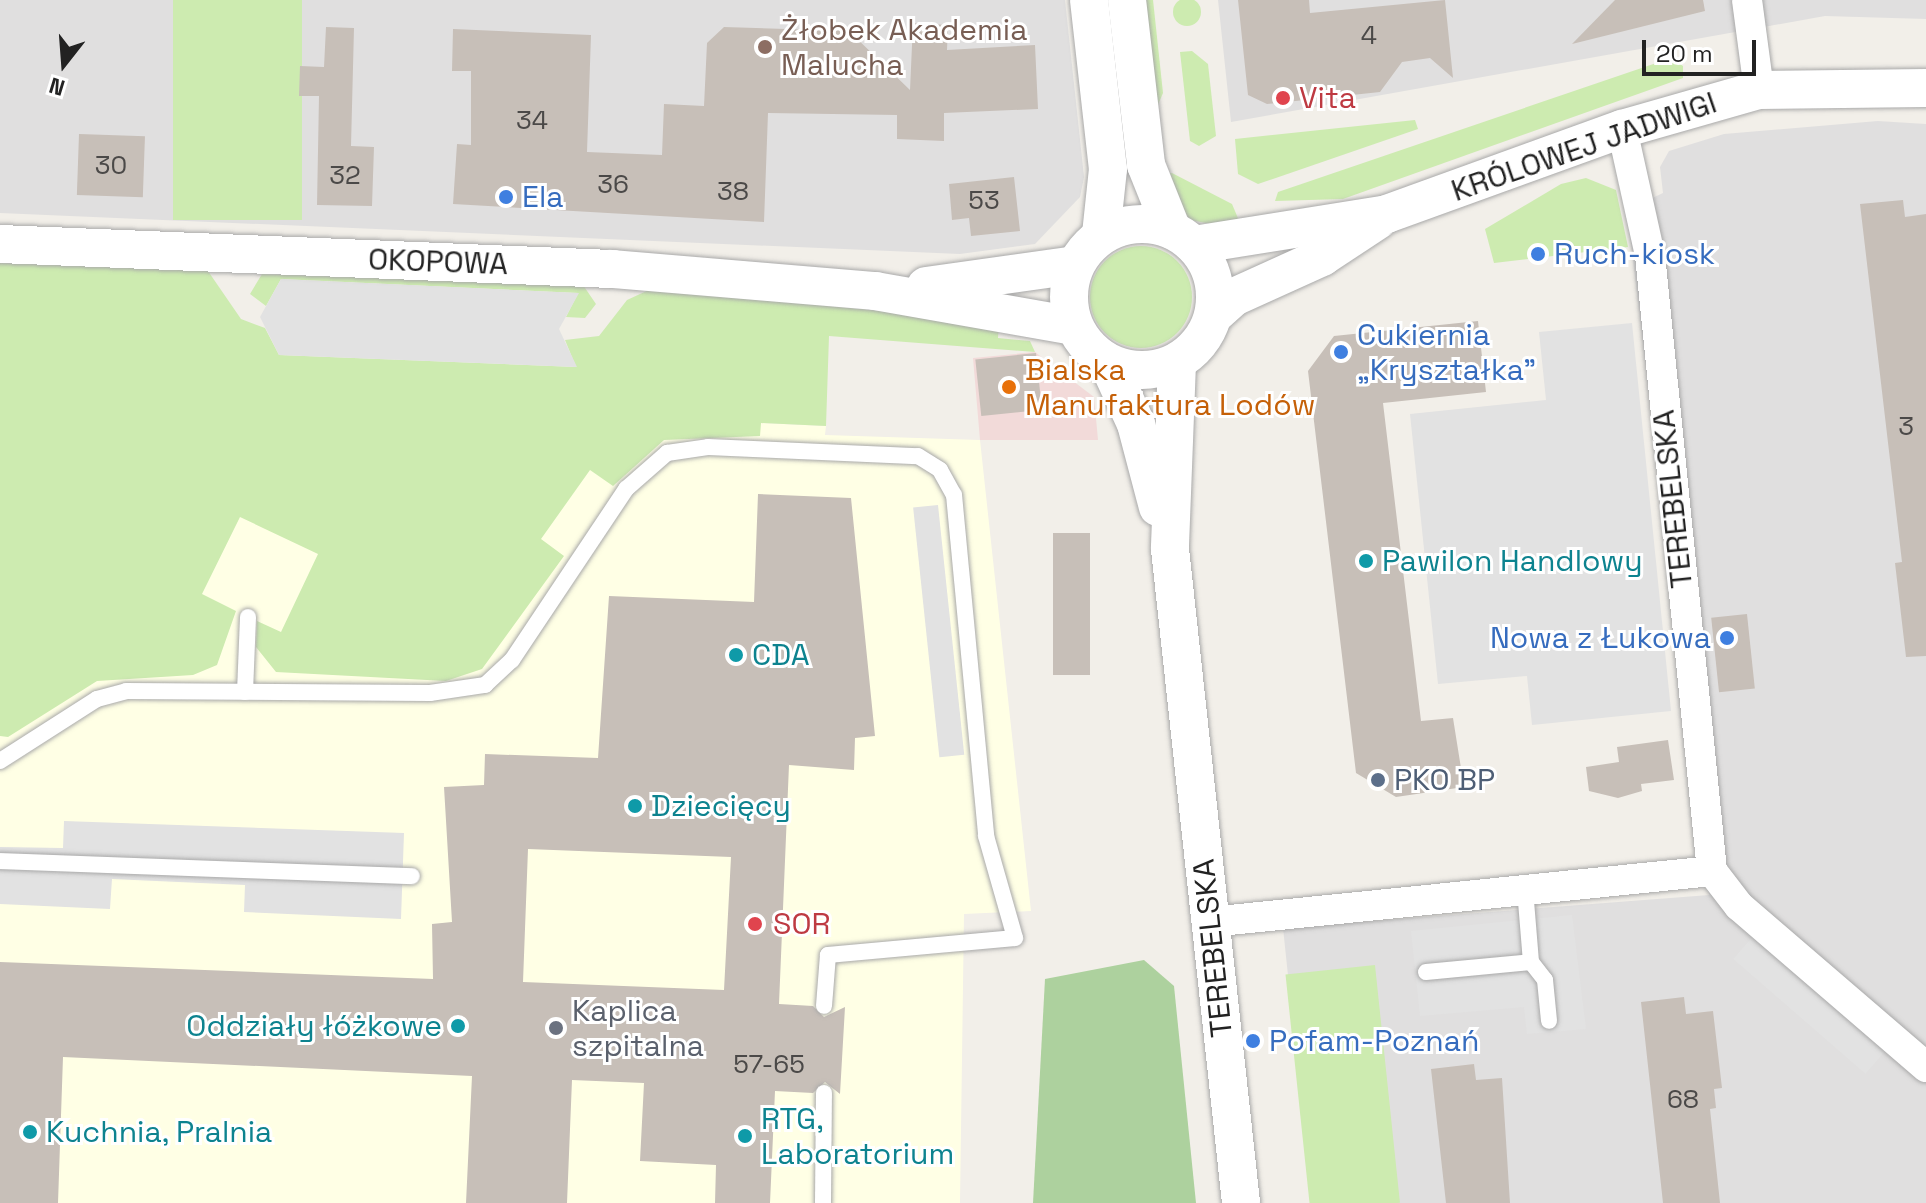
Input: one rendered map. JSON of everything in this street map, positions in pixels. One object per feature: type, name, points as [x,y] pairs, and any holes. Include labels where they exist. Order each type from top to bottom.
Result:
[{"type":"street","points":[[1089,0],[1108,169],[1101,235]]},
{"type":"street","points":[[1127,0],[1146,165],[1183,237],[1213,277],[1214,315],[1193,351],[1177,363],[1144,370],[1108,363],[1074,326],[1069,285],[1076,265],[1101,235],[1138,223],[1183,237]]},
{"type":"street","points":[[1747,0],[1759,90]]},
{"type":"street","name":"KRÓLOWEJ JADWIGI","points":[[1183,237],[1387,214],[1622,129],[1759,90],[1926,88]]},
{"type":"street","name":"TEREBELSKA","points":[[1622,129],[1650,255],[1712,871]]},
{"type":"street","name":"KRÓLOWEJ JADWIGI","points":[[1214,315],[1234,297],[1322,257],[1387,214]]},
{"type":"street","name":"OKOPOWA","points":[[0,244],[612,269],[875,291],[1074,326]]},
{"type":"street","name":"OKOPOWA","points":[[875,291],[1076,265]]},
{"type":"street","name":"TEREBELSKA","points":[[1108,363],[1136,424],[1170,549]]},
{"type":"street","name":"TEREBELSKA","points":[[1177,363],[1170,549],[1241,1203]]},
{"type":"street","points":[[1210,922],[1712,871],[1739,906],[1926,1067]]},
{"type":"lane","points":[[0,761],[97,699],[126,691],[430,693],[485,685],[512,660],[626,489],[667,453],[708,447],[918,456],[940,470],[954,495],[986,836],[1015,938],[828,955],[824,1006]]},
{"type":"lane","points":[[245,692],[248,617]]},
{"type":"lane","points":[[0,861],[412,876]]},
{"type":"lane","points":[[1525,889],[1531,962],[1545,980],[1549,1021]]},
{"type":"lane","points":[[1426,972],[1531,962]]},
{"type":"lane","points":[[823,1203],[824,1093]]},
{"type":"shaded area","points":[[0,0],[1065,0],[1084,177],[1080,197],[1035,244],[960,254],[0,213]]},
{"type":"shaded area","points":[[1218,0],[1926,0],[1926,19],[1825,16],[1231,122]]},
{"type":"shaded area","points":[[1878,121],[1926,124],[1926,1203],[1312,1203],[1283,928],[1709,895],[1627,210],[1663,193],[1660,167],[1669,151],[1724,134]]},
{"type":"shaded area","points":[[281,279],[579,293],[559,329],[577,367],[279,355],[260,317]]},
{"type":"shaded area","points":[[1632,323],[1671,711],[1532,725],[1527,676],[1438,684],[1410,414],[1546,400],[1539,332]]},
{"type":"shaded area","points":[[1035,352],[1094,397],[1098,440],[980,440],[973,358]]},
{"type":"shaded area","points":[[0,388],[826,426],[825,435],[980,440],[1031,911],[964,914],[960,1203],[0,1203]]},
{"type":"shaded area","points":[[938,505],[964,755],[939,757],[913,508]]},
{"type":"shaded area","points":[[64,821],[404,833],[401,919],[244,912],[245,885],[112,879],[110,909],[0,904],[0,847],[63,848]]},
{"type":"shaded area","points":[[1572,915],[1586,1029],[1527,1034],[1524,1007],[1420,1016],[1411,931]]},
{"type":"shaded area","points":[[1755,934],[1887,1049],[1865,1074],[1733,959]]},
{"type":"green space","points":[[1187,-2],[1197,2],[1201,12],[1197,22],[1187,26],[1177,22],[1173,12],[1177,2]]},
{"type":"green space","points":[[173,0],[302,0],[302,220],[173,220]]},
{"type":"green space","points":[[1140,0],[1153,0],[1163,93],[1154,114]]},
{"type":"green space","points":[[1192,51],[1208,64],[1216,136],[1199,146],[1190,141],[1180,52]]},
{"type":"green space","points":[[1671,58],[1683,66],[1683,78],[1343,199],[1275,201],[1278,192]]},
{"type":"green space","points":[[1415,120],[1418,129],[1258,184],[1238,174],[1235,139]]},
{"type":"green space","points":[[1172,173],[1232,204],[1243,230],[1190,220],[1161,175]]},
{"type":"green space","points":[[1586,178],[1616,190],[1628,247],[1494,263],[1485,229],[1561,184]]},
{"type":"green space","points":[[1141,246],[1160,250],[1177,261],[1188,278],[1192,297],[1188,316],[1177,333],[1160,344],[1141,348],[1122,344],[1105,333],[1094,316],[1090,297],[1094,278],[1105,261],[1122,250]]},
{"type":"green space","points":[[0,263],[208,271],[241,319],[265,328],[279,355],[576,367],[565,340],[599,336],[627,300],[653,288],[999,323],[998,338],[1030,341],[1035,352],[829,336],[826,426],[761,423],[760,436],[664,440],[613,486],[590,470],[541,539],[564,556],[482,669],[446,681],[276,672],[256,647],[257,621],[281,632],[318,554],[240,517],[202,594],[236,611],[217,665],[193,675],[97,681],[8,737],[0,736]]},
{"type":"green space","points":[[262,274],[583,285],[596,304],[585,318],[566,317],[578,293],[281,279],[266,306],[250,294]]},
{"type":"green space","points":[[1144,960],[1174,986],[1196,1203],[1033,1203],[1045,979]]},
{"type":"green space","points":[[1375,965],[1400,1203],[1310,1203],[1285,974]]},
{"type":"building","points":[[1238,0],[1309,0],[1310,13],[1445,0],[1453,78],[1430,58],[1402,62],[1380,92],[1267,104],[1248,95]]},
{"type":"building","points":[[1615,0],[1703,0],[1705,11],[1572,44]]},
{"type":"building","points":[[913,23],[948,25],[947,50],[1035,45],[1038,109],[944,113],[944,141],[897,139],[897,115],[768,113],[764,222],[453,204],[457,144],[471,145],[471,71],[452,71],[453,29],[591,35],[587,152],[662,155],[664,104],[704,106],[707,43],[724,27],[849,31],[910,90]]},
{"type":"building","points":[[326,27],[354,28],[351,146],[374,147],[372,206],[317,205],[319,96],[299,96],[300,66],[324,67]]},
{"type":"building","points":[[79,134],[145,136],[143,197],[77,195]]},
{"type":"building","points":[[1014,177],[1020,231],[971,236],[969,218],[952,220],[949,184]]},
{"type":"building","points":[[1903,200],[1905,217],[1926,214],[1926,656],[1906,657],[1895,563],[1902,562],[1860,204]]},
{"type":"building","name":"Pawilon Handlowy","points":[[1478,321],[1486,392],[1383,403],[1421,721],[1453,718],[1464,787],[1396,797],[1356,773],[1308,371],[1334,336]]},
{"type":"building","points":[[1036,353],[1042,410],[981,416],[975,359]]},
{"type":"building","points":[[758,494],[851,498],[875,736],[855,738],[854,770],[789,765],[779,1004],[813,1006],[824,1017],[845,1007],[840,1094],[825,1082],[813,1093],[775,1091],[770,1203],[715,1203],[716,1165],[640,1161],[644,1083],[572,1080],[567,1203],[466,1203],[472,1076],[63,1057],[58,1203],[0,1203],[0,962],[433,979],[432,924],[452,922],[444,787],[484,785],[485,754],[598,758],[609,596],[754,602]],"holes":[[[528,849],[731,857],[724,990],[523,982]]]},
{"type":"building","points":[[1053,533],[1090,533],[1090,675],[1053,675]]},
{"type":"building","points":[[1747,614],[1755,689],[1719,692],[1711,618]]},
{"type":"building","points":[[1668,740],[1674,780],[1641,784],[1642,791],[1618,798],[1589,791],[1586,767],[1619,762],[1617,747]]},
{"type":"building","points":[[1684,997],[1686,1014],[1713,1011],[1722,1088],[1714,1089],[1716,1108],[1710,1109],[1720,1203],[1663,1203],[1641,1002]]},
{"type":"building","points":[[1474,1064],[1476,1080],[1502,1078],[1510,1203],[1446,1203],[1431,1069]]},
{"type":"place","name":"Żłobek Akademia Malucha","points":[[765,47]]},
{"type":"place","name":"Vita","points":[[1283,98]]},
{"type":"place","name":"Ela","points":[[506,197]]},
{"type":"place","name":"Ruch-kiosk","points":[[1538,254]]},
{"type":"place","name":"Cukiernia „Kryształka”","points":[[1341,352]]},
{"type":"place","name":"Bialska Manufaktura Lodów","points":[[1009,387]]},
{"type":"place","name":"Pawilon Handlowy","points":[[1366,561]]},
{"type":"place","name":"Nowa z Łukowa","points":[[1727,638]]},
{"type":"place","name":"CDA","points":[[736,655]]},
{"type":"place","name":"PKO BP","points":[[1378,780]]},
{"type":"place","name":"Dziecięcy","points":[[635,806]]},
{"type":"place","name":"SOR","points":[[755,924]]},
{"type":"place","name":"Oddziały łóżkowe","points":[[458,1026]]},
{"type":"place","name":"Kaplica szpitalna","points":[[556,1028]]},
{"type":"place","name":"Pofam-Poznań","points":[[1253,1041]]},
{"type":"place","name":"Kuchnia, Pralnia","points":[[30,1132]]},
{"type":"place","name":"RTG, Laboratorium","points":[[745,1136]]}]
